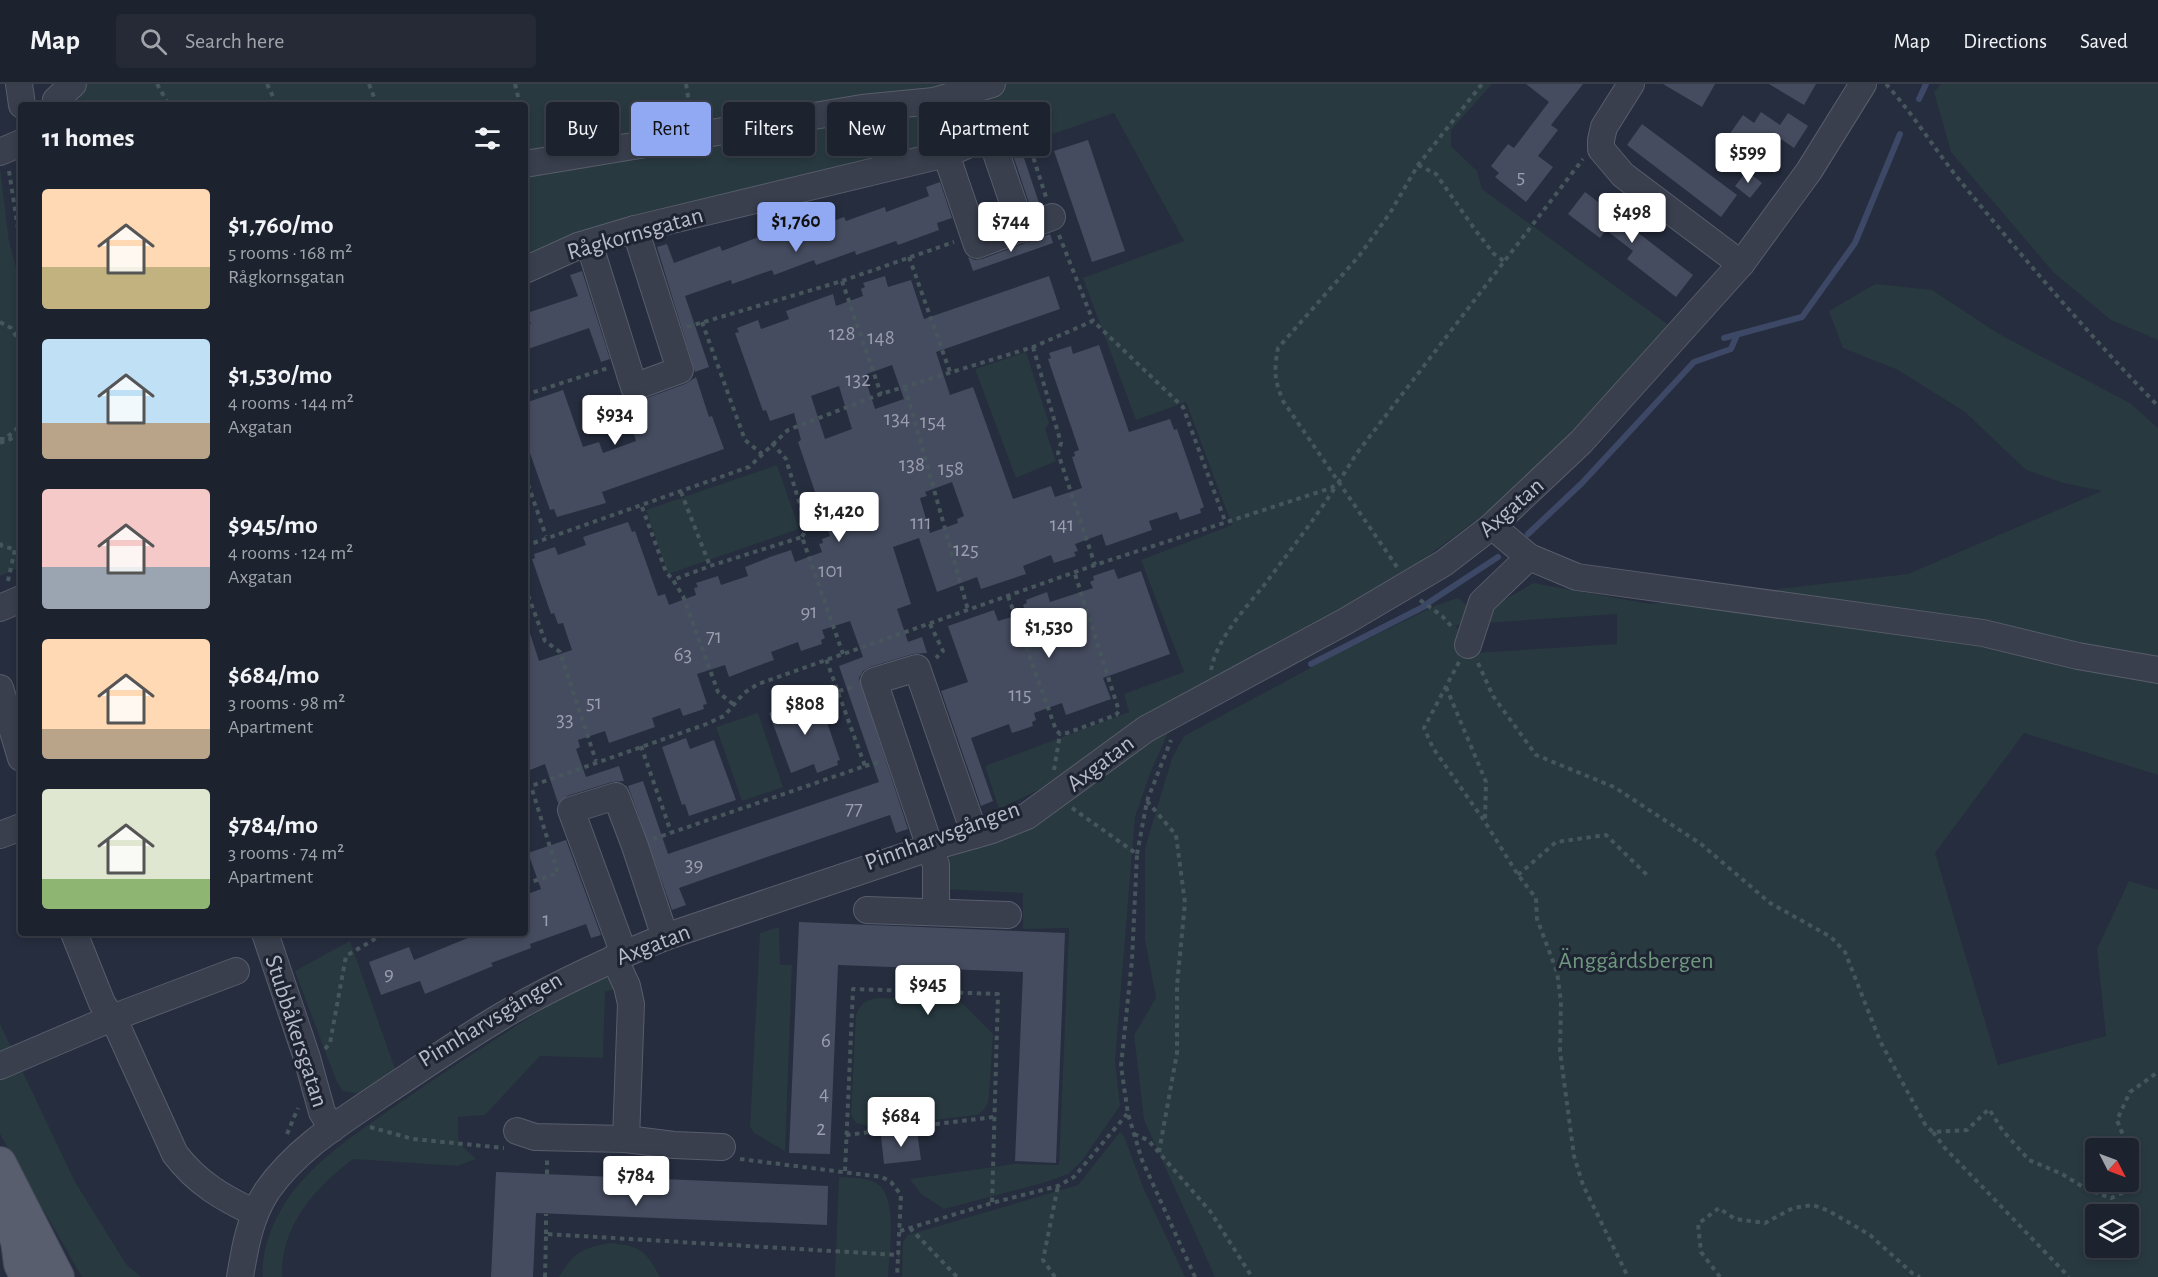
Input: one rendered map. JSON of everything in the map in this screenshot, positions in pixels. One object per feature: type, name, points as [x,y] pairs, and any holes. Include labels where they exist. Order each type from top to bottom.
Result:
[{"type":"main road","points":[[0,1163],[58,1277]]},
{"type":"main road","points":[[0,1204],[17,1241],[20,1264],[26,1277]]},
{"type":"street","points":[[19,84],[22,102]]},
{"type":"street","points":[[56,102],[73,84]]},
{"type":"street","points":[[711,133],[862,108],[934,101],[992,84]]},
{"type":"street","points":[[1631,84],[1605,128],[1601,149],[1623,175],[1741,264]]},
{"type":"street","name":"Axgatan","points":[[240,1277],[255,1213],[266,1193],[288,1164],[332,1129],[488,1024],[619,956],[665,937],[929,848],[975,835],[1028,816],[1063,800],[1146,729],[1206,695],[1417,595],[1444,563],[1492,526],[1581,442],[1741,264],[1809,171],[1863,84]]},
{"type":"street","points":[[528,164],[631,147]]},
{"type":"street","name":"Rågkornsgatan","points":[[528,269],[588,243],[635,229],[938,156]]},
{"type":"street","points":[[947,156],[977,245],[1052,217]]},
{"type":"street","points":[[997,156],[1022,229]]},
{"type":"street","points":[[588,243],[634,387],[680,370],[635,229]]},
{"type":"street","points":[[1492,526],[1529,557],[1586,579],[1983,633],[2078,656],[2158,670]]},
{"type":"street","points":[[1468,645],[1482,602],[1529,557]]},
{"type":"street","points":[[936,912],[936,865],[874,681],[917,668],[975,835]]},
{"type":"street","points":[[0,688],[18,748]]},
{"type":"street","points":[[626,1139],[631,1004],[619,956],[571,810],[616,796],[636,846],[665,937]]},
{"type":"street","points":[[0,836],[18,828]]},
{"type":"street","points":[[867,910],[1008,915]]},
{"type":"street","points":[[75,936],[102,1003],[112,1018],[176,1154],[188,1171],[208,1188],[255,1213]]},
{"type":"street","name":"Stubbåkersgatan","points":[[266,936],[307,1058],[322,1112],[332,1129]]},
{"type":"street","points":[[0,1066],[112,1018],[236,971]]},
{"type":"street","points":[[515,1140],[536,1137],[626,1139],[674,1145],[722,1147]]},
{"type":"street","points":[[17,1241],[33,1259],[41,1277]]},
{"type":"path","points":[[157,84],[167,102]]},
{"type":"path","points":[[267,84],[276,102]]},
{"type":"path","points":[[369,84],[376,102]]},
{"type":"path","points":[[515,84],[519,102]]},
{"type":"path","points":[[686,84],[689,102]]},
{"type":"path","points":[[1431,609],[1417,595],[1338,483],[1279,391],[1275,375],[1278,348],[1359,256],[1390,213],[1418,165],[1482,84]]},
{"type":"path","points":[[1886,84],[1907,108],[1959,180],[2053,292],[2158,406]]},
{"type":"path","points":[[9,148],[18,223]]},
{"type":"path","points":[[1206,695],[1213,660],[1232,627],[1316,517],[1357,453],[1588,154],[1601,149]]},
{"type":"path","points":[[1418,165],[1436,174],[1476,231],[1505,262]]},
{"type":"path","points":[[669,332],[842,281],[973,235]]},
{"type":"path","points":[[909,258],[950,372]]},
{"type":"path","points":[[842,281],[881,394]]},
{"type":"path","points":[[528,545],[546,536],[642,507],[749,467],[772,442],[788,430],[881,394],[1033,347],[1093,321],[1183,407],[1226,521]]},
{"type":"path","points":[[0,322],[11,328],[18,339]]},
{"type":"path","points":[[702,322],[745,440],[762,454]]},
{"type":"path","points":[[1033,347],[1061,443],[1058,453],[1095,565]]},
{"type":"path","points":[[528,394],[626,362]]},
{"type":"path","points":[[905,387],[968,610]]},
{"type":"path","points":[[2,440],[18,428]]},
{"type":"path","points":[[2,440],[18,436]]},
{"type":"path","points":[[673,580],[802,537],[807,528],[786,459],[772,442]]},
{"type":"path","points":[[528,787],[596,761],[705,725],[724,716],[744,693],[758,684],[826,658],[1075,574],[1095,565],[1330,488],[1338,483]]},
{"type":"path","points":[[528,485],[546,536]]},
{"type":"path","points":[[681,492],[710,566]]},
{"type":"path","points":[[642,507],[666,572],[683,596],[718,692],[734,704]]},
{"type":"path","points":[[802,537],[843,654]]},
{"type":"path","points":[[0,543],[2,546],[18,550]]},
{"type":"path","points":[[8,604],[15,549]]},
{"type":"path","points":[[1060,734],[1116,715],[1119,711],[1075,574]]},
{"type":"path","points":[[528,594],[545,641],[560,652],[596,761]]},
{"type":"path","points":[[1008,596],[1056,730],[1060,734]]},
{"type":"path","points":[[917,668],[932,661],[943,651],[930,623]]},
{"type":"path","points":[[1468,645],[1493,696],[1536,755],[1614,787],[1701,844],[1770,903],[1831,937],[1845,952],[1880,1041],[1926,1126],[2069,1277]]},
{"type":"path","points":[[636,846],[865,766],[826,658]]},
{"type":"path","points":[[1485,822],[1486,782],[1446,686],[1424,728],[1433,748],[1485,822],[1518,875],[1536,898],[1537,919],[1557,972],[1561,1002],[1560,1052],[1574,1156],[1583,1185],[1628,1277]]},
{"type":"path","points":[[1175,733],[1164,754],[1147,801],[1137,854],[1132,960],[1121,1066],[1133,1133],[1164,1213],[1195,1277]]},
{"type":"path","points":[[1060,734],[1052,788],[1063,800],[1137,854]]},
{"type":"path","points":[[641,746],[671,832]]},
{"type":"path","points":[[528,883],[558,873],[531,786]]},
{"type":"path","points":[[1147,801],[1176,835],[1185,903],[1177,985],[1177,1053],[1159,1152]]},
{"type":"path","points":[[1518,875],[1556,842],[1606,835],[1647,875]]},
{"type":"path","points":[[307,1058],[322,1052],[330,1043],[346,956],[380,936]]},
{"type":"path","points":[[845,1171],[853,989],[998,994],[992,1203]]},
{"type":"path","points":[[1933,1132],[1966,1130],[1989,1110],[2003,1131],[2029,1160],[2062,1174],[2088,1190],[2111,1198],[2129,1190],[2137,1170],[2117,1120],[2130,1092],[2158,1072]]},
{"type":"path","points":[[284,1137],[291,1130],[297,1115],[298,1102]]},
{"type":"path","points":[[900,1231],[1058,1186],[1083,1170],[1128,1114]]},
{"type":"path","points":[[846,1135],[994,1117]]},
{"type":"path","points":[[368,1126],[413,1139],[515,1140]]},
{"type":"path","points":[[1133,1133],[1148,1140],[1210,1211],[1252,1277]]},
{"type":"path","points":[[722,1147],[740,1159],[882,1177],[899,1190],[901,1195],[897,1277]]},
{"type":"path","points":[[1055,1277],[1043,1260],[1058,1186]]},
{"type":"path","points":[[1720,1277],[1701,1252],[1698,1224],[1719,1208],[1735,1219],[1765,1223],[1793,1208],[1813,1206],[1829,1211],[1870,1235],[1920,1277]]},
{"type":"path","points":[[545,1277],[546,1214]]},
{"type":"path","points":[[910,1228],[957,1277]]},
{"type":"path","points":[[546,1234],[899,1255]]},
{"type":"green space","points":[[62,84],[1492,84],[1451,130],[1451,146],[1477,171],[1482,189],[1670,326],[1520,487],[1416,565],[1370,593],[1141,717],[1059,780],[999,809],[985,766],[1129,712],[1124,694],[1184,672],[1141,560],[1232,525],[1186,402],[1136,420],[1083,278],[1184,241],[1114,113],[1050,135],[1050,102],[919,102],[919,150],[907,153],[907,102],[827,102],[827,156],[898,156],[528,262],[528,102],[65,102]]},
{"type":"green space","points":[[1941,84],[2158,84],[2158,340],[2111,320],[2054,273],[1951,152],[1934,92]]},
{"type":"green space","points":[[0,168],[9,242],[18,276],[18,568],[0,576]]},
{"type":"green space","name":"Änggårdsbergen","points":[[1875,284],[1932,290],[1999,334],[2130,403],[2158,428],[2158,775],[2024,733],[1935,853],[1998,1065],[2106,1036],[2097,949],[2129,881],[2158,890],[2158,1277],[1215,1277],[1144,1120],[1134,1035],[1156,998],[1145,940],[1145,848],[1172,758],[1184,736],[1325,660],[1437,605],[1458,598],[1473,611],[1484,612],[1533,583],[1650,604],[1908,574],[2102,491],[2064,483],[2026,470],[1965,412],[1898,370],[1843,348],[1829,311]],"holes":[[[1617,614],[1617,644],[1474,653],[1455,625]]]},
{"type":"green space","points":[[1026,352],[1049,423],[1045,429],[1056,461],[1016,478],[975,369]]},
{"type":"green space","points":[[777,465],[799,529],[668,574],[646,510]]},
{"type":"green space","points":[[758,713],[783,787],[742,801],[716,727]]},
{"type":"green space","points":[[1173,722],[1151,771],[1135,817],[1115,1061],[1120,1106],[1081,1162],[1068,1174],[1043,1183],[944,1209],[921,1194],[910,1179],[1014,1164],[1059,1165],[1069,928],[1023,929],[1023,893],[945,889],[946,867],[950,857],[1015,833]]},
{"type":"green space","points":[[779,927],[780,965],[792,965],[785,1151],[754,1133],[750,1127],[760,933]]},
{"type":"green space","points":[[350,941],[395,1069],[360,1094],[343,1091],[336,1080],[295,971]]},
{"type":"green space","points":[[604,977],[611,979],[618,988],[605,992],[603,1058],[540,1056],[485,1115],[458,1117],[458,1142],[476,1159],[457,1166],[353,1159],[325,1183],[302,1210],[287,1241],[282,1277],[263,1277],[267,1241],[282,1208],[304,1178],[332,1152],[463,1060],[583,984]]},
{"type":"green space","points":[[879,998],[958,999],[993,1034],[989,1099],[982,1111],[977,1115],[875,1127],[856,1123],[851,1115],[856,1015],[864,1002]]},
{"type":"green space","points":[[0,1024],[75,1182],[126,1264],[141,1277],[82,1277],[0,1134]]},
{"type":"green space","points":[[1120,1132],[1124,1136],[1143,1187],[1185,1277],[902,1277],[903,1242],[908,1235],[1078,1185]]},
{"type":"green space","points":[[839,1177],[858,1178],[876,1183],[888,1200],[891,1241],[888,1277],[835,1277]]},
{"type":"green space","points":[[610,1243],[629,1246],[641,1251],[660,1277],[559,1277],[569,1262],[579,1253]]},
{"type":"building","points":[[1526,84],[1583,84],[1551,125],[1558,130],[1538,156],[1553,167],[1526,202],[1495,177],[1499,173],[1491,166],[1508,144],[1514,148],[1549,102]]},
{"type":"building","points":[[1663,84],[1715,84],[1702,107]]},
{"type":"building","points":[[1769,84],[1816,84],[1804,105]]},
{"type":"building","points":[[1761,112],[1780,125],[1788,113],[1808,126],[1794,148],[1781,139],[1763,165],[1726,139],[1743,115],[1754,123]]},
{"type":"building","points":[[1642,124],[1737,195],[1721,217],[1627,145]]},
{"type":"building","points":[[1088,140],[1125,251],[1092,262],[1054,151]]},
{"type":"building","points":[[1013,156],[1023,156],[1040,206],[1031,209]]},
{"type":"building","points":[[1747,171],[1762,183],[1750,198],[1735,186]]},
{"type":"building","points":[[940,182],[952,218],[937,223],[939,230],[898,245],[896,241],[856,255],[855,251],[816,265],[814,260],[774,275],[772,270],[732,284],[731,280],[685,296],[709,367],[695,372],[657,247],[667,244],[674,263],[720,246],[722,251],[761,236],[763,241],[803,227],[805,231],[844,217],[846,221],[885,207],[886,212],[929,196],[926,187]]},
{"type":"building","points":[[1585,192],[1693,275],[1676,297],[1627,259],[1633,251],[1606,230],[1600,238],[1568,214]]},
{"type":"building","points":[[1050,234],[1053,243],[973,271],[968,257],[975,260],[982,259]]},
{"type":"building","points":[[582,271],[610,359],[601,362],[589,328],[528,349],[528,325],[531,324],[528,313],[578,296],[570,275]]},
{"type":"building","points":[[885,276],[888,287],[911,280],[924,319],[1049,276],[1060,309],[936,352],[950,395],[973,387],[1013,499],[1051,486],[1055,497],[1082,488],[1072,457],[1075,456],[1074,452],[1079,450],[1048,359],[1051,358],[1049,353],[1071,346],[1073,354],[1099,345],[1129,432],[1170,419],[1174,430],[1177,429],[1204,507],[1200,509],[1201,513],[1180,520],[1177,512],[1149,521],[1152,530],[1106,546],[1102,534],[1075,544],[1078,551],[1074,552],[1076,556],[1054,563],[1051,555],[1023,566],[1026,574],[981,589],[977,577],[937,592],[919,538],[893,547],[911,604],[897,609],[908,642],[922,637],[927,653],[913,654],[870,667],[863,671],[859,678],[908,829],[896,833],[890,815],[764,858],[679,888],[686,905],[672,910],[628,786],[643,781],[668,854],[879,782],[839,666],[863,657],[850,621],[822,630],[825,638],[821,640],[822,644],[801,651],[798,642],[771,652],[774,660],[729,677],[725,665],[697,674],[707,704],[703,705],[704,709],[683,716],[680,708],[652,718],[655,727],[609,743],[605,731],[578,740],[580,747],[576,749],[586,777],[619,766],[624,781],[612,782],[567,796],[558,803],[545,764],[528,771],[528,627],[539,661],[572,650],[563,623],[558,624],[554,613],[551,614],[532,559],[535,558],[534,554],[555,547],[558,555],[586,545],[583,537],[628,522],[632,532],[635,531],[658,596],[665,594],[669,605],[696,595],[694,588],[698,587],[696,583],[718,576],[721,585],[748,576],[745,567],[770,557],[791,550],[795,562],[822,552],[819,544],[823,543],[822,539],[830,536],[798,442],[801,440],[794,413],[770,421],[766,410],[763,411],[735,333],[739,332],[737,328],[758,320],[761,329],[789,319],[786,311],[833,294],[836,306],[863,296],[861,289],[865,287],[863,283]],"holes":[[[892,365],[904,399],[875,409],[864,375]],[[839,386],[852,429],[825,439],[811,396]],[[952,482],[964,516],[957,519],[958,523],[930,533],[920,498],[927,496],[925,492]]]},
{"type":"building","points":[[696,377],[709,417],[712,416],[724,449],[602,492],[606,503],[557,517],[554,509],[550,510],[528,448],[528,402],[563,390],[583,447],[599,442],[603,453],[636,441],[633,431],[639,428],[630,401],[639,401],[685,384]]},
{"type":"building","points":[[1114,569],[1118,579],[1141,571],[1170,654],[1103,678],[1111,699],[1066,715],[1062,703],[1034,713],[1036,720],[1032,722],[1033,726],[1012,733],[1009,724],[971,738],[993,801],[981,806],[941,691],[968,682],[948,626],[994,610],[998,621],[1026,613],[1023,605],[1027,603],[1026,600],[1047,592],[1050,602],[1093,588],[1090,582],[1094,580],[1093,576]]},
{"type":"building","points":[[814,695],[818,706],[821,705],[840,760],[837,761],[838,765],[817,773],[814,764],[791,773],[769,713]]},
{"type":"building","points":[[686,738],[690,749],[714,740],[736,800],[689,816],[685,804],[682,805],[662,747]]},
{"type":"building","points":[[566,840],[601,935],[591,938],[586,924],[530,944],[531,948],[491,963],[493,966],[425,994],[420,981],[381,995],[369,962],[409,947],[414,960],[473,936],[528,936],[528,894],[541,889],[528,853]]},
{"type":"building","points":[[799,922],[1065,933],[1056,1163],[1015,1161],[1023,972],[838,965],[830,1154],[789,1153]]},
{"type":"building","points":[[917,1131],[921,1160],[884,1164],[881,1136]]},
{"type":"building","points":[[496,1172],[828,1186],[827,1225],[536,1213],[533,1277],[491,1277]]},
{"type":"waterway","points":[[1919,99],[1926,84]]},
{"type":"waterway","points":[[1724,338],[1802,317],[1855,243],[1900,134]]},
{"type":"waterway","points":[[1528,534],[1582,483],[1694,362],[1731,349],[1737,335]]},
{"type":"waterway","points":[[1425,605],[1498,557]]},
{"type":"waterway","points":[[1311,664],[1425,606]]}]
